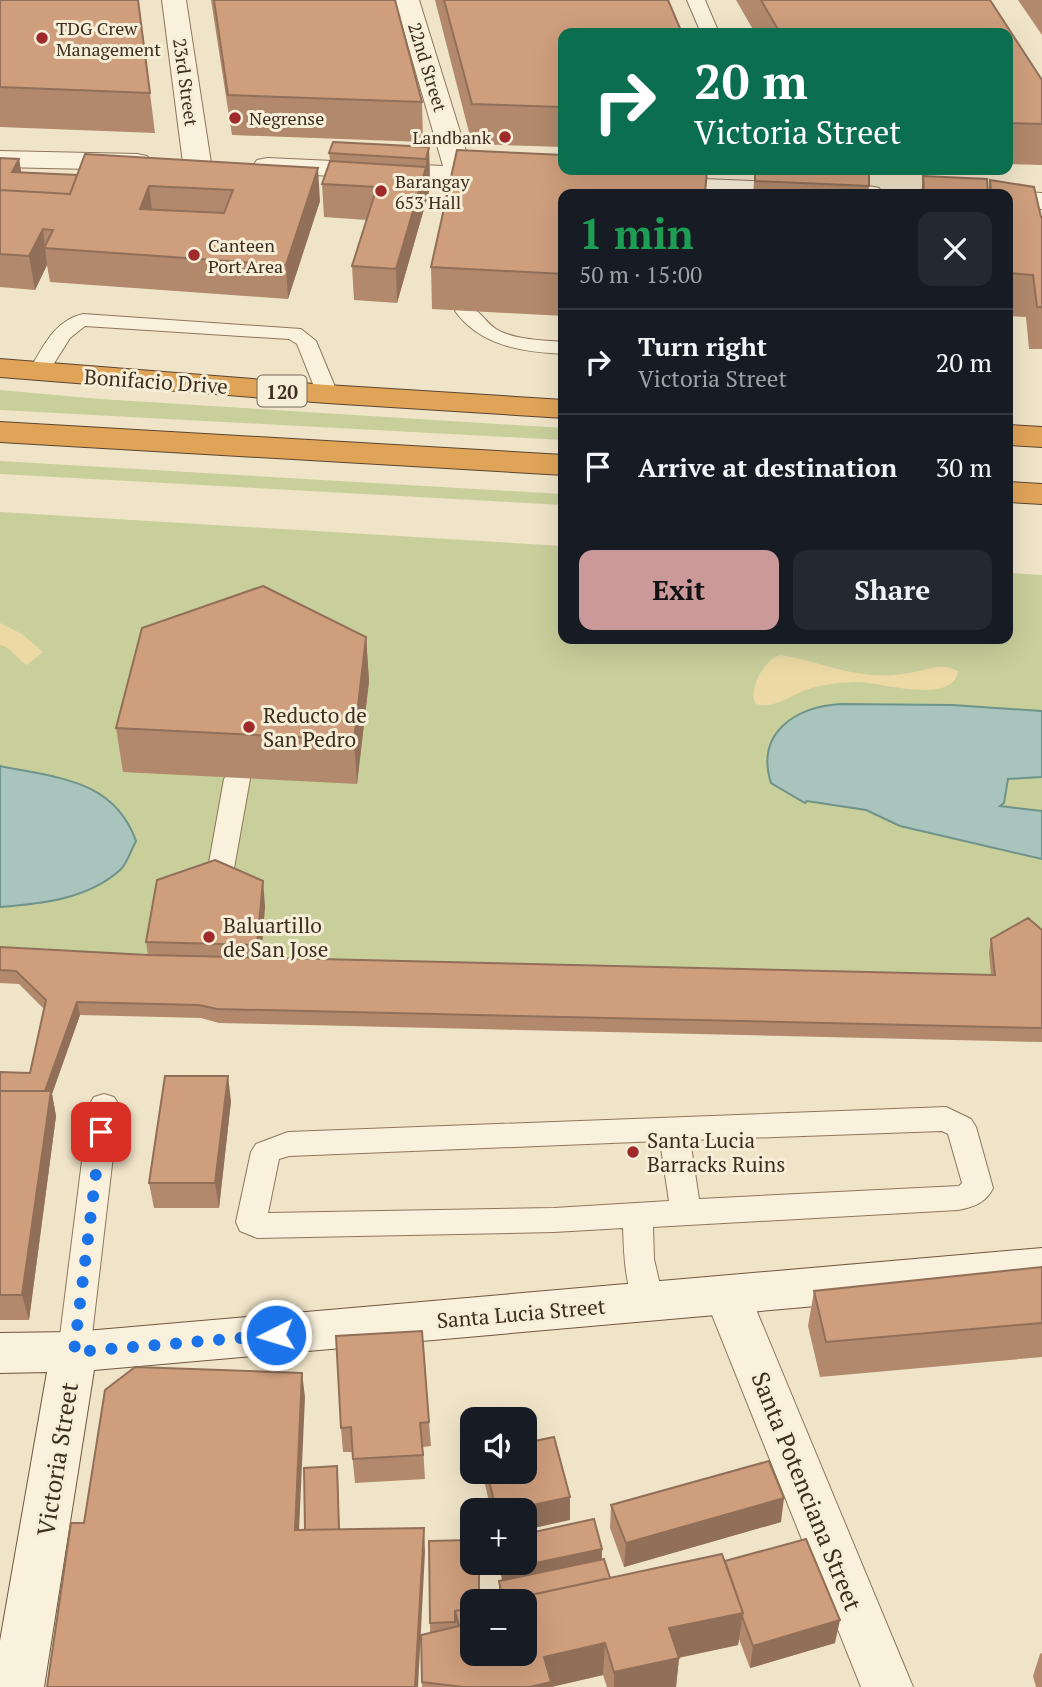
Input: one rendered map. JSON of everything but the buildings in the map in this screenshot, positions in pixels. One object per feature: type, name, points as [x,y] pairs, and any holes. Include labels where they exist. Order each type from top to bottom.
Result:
[{"type":"highway","name":"Bonifacio Drive","points":[[0,368],[327,394],[558,409]]},
{"type":"highway","points":[[0,432],[558,465]]},
{"type":"highway","points":[[1013,435],[1042,437]]},
{"type":"highway","points":[[1013,492],[1042,494]]},
{"type":"street","name":"23rd Street","points":[[174,0],[176,163]]},
{"type":"street","name":"22nd Street","points":[[407,0],[465,180]]},
{"type":"street","points":[[0,159],[233,165],[465,180],[530,178]]},
{"type":"street","points":[[626,183],[773,180],[835,189]]},
{"type":"street","points":[[1013,200],[1042,201]]},
{"type":"street","name":"Santa Lucia Street","points":[[0,1353],[74,1352],[1042,1267]]},
{"type":"street","name":"Santa Potenciana Street","points":[[727,1296],[887,1687]]},
{"type":"street","name":"Victoria Street","points":[[18,1687],[74,1352]]},
{"type":"lane","points":[[696,0],[708,28]]},
{"type":"lane","points":[[464,311],[490,334],[534,346],[558,348]]},
{"type":"lane","points":[[39,372],[67,328],[73,322],[83,320],[294,333],[306,341],[327,394]]},
{"type":"lane","points":[[218,885],[237,779]]},
{"type":"lane","name":"Victoria Street","points":[[74,1352],[104,1105]]},
{"type":"lane","points":[[946,1119],[961,1127],[978,1188],[967,1196],[958,1198],[554,1220],[270,1226],[257,1226],[251,1222],[265,1152],[288,1144],[673,1129],[946,1119]]},
{"type":"lane","points":[[673,1129],[686,1212]]},
{"type":"lane","points":[[638,1215],[639,1259],[648,1302]]},
{"type":"green space","points":[[0,390],[100,399],[558,428],[558,440],[0,410]]},
{"type":"green space","points":[[0,461],[558,494],[558,505],[0,474]]},
{"type":"green space","points":[[0,512],[558,546],[558,644],[1013,644],[1013,573],[1042,575],[1042,946],[992,988],[0,961]]},
{"type":"sand","points":[[0,623],[22,634],[43,652],[27,665],[23,663],[8,648],[0,645]]},
{"type":"sand","points":[[780,655],[875,675],[910,673],[939,667],[958,671],[954,681],[931,690],[860,682],[842,683],[805,690],[770,705],[756,704],[755,684],[768,663]]},
{"type":"water","points":[[841,704],[952,705],[1042,711],[1042,777],[1008,779],[1004,803],[1000,806],[1042,811],[1042,859],[900,826],[866,810],[807,801],[805,803],[771,783],[769,750],[774,737],[783,726],[809,710]]},
{"type":"water","points":[[0,766],[62,779],[98,793],[126,820],[136,841],[127,861],[107,880],[79,894],[48,902],[0,907]]},
{"type":"place","name":"TDG Crew Management","points":[[42,38]]},
{"type":"place","name":"Negrense","points":[[235,118]]},
{"type":"place","name":"Landbank","points":[[505,137]]},
{"type":"place","name":"Barangay 653 Hall","points":[[381,191]]},
{"type":"place","name":"Canteen Port Area","points":[[194,255]]},
{"type":"place","name":"Reducto de San Pedro","points":[[249,727]]},
{"type":"place","name":"Baluartillo de San Jose","points":[[209,937]]},
{"type":"place","name":"Santa Lucia Barracks Ruins","points":[[633,1152]]},
{"type":"route","points":[[101,1132],[74,1352],[276,1335]]}]
